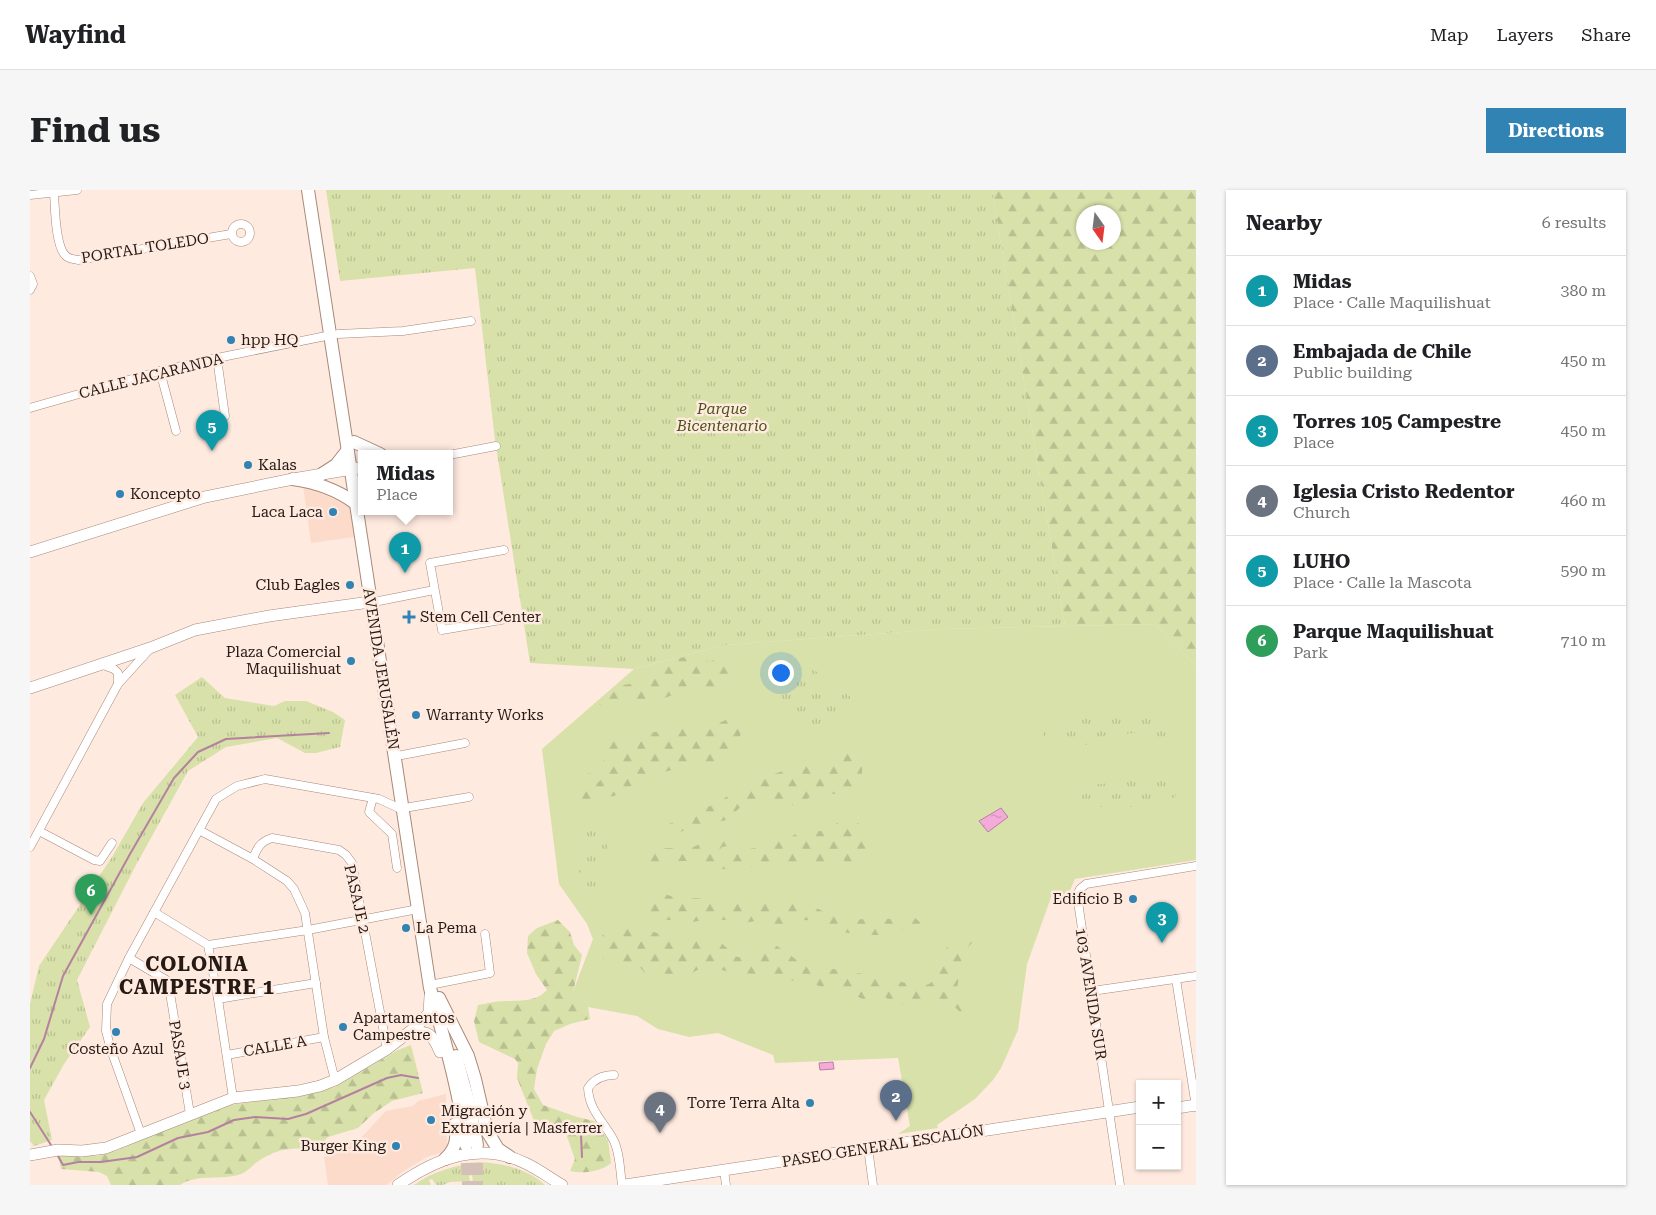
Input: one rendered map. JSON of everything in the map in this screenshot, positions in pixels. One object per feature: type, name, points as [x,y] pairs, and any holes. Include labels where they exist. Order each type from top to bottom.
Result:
[{"type":"main road","name":"AVENIDA JERUSALÉN","points":[[308,190],[358,481]]},
{"type":"main road","name":"AVENIDA JERUSALÉN","points":[[317,190],[334,334]]},
{"type":"main road","points":[[322,474],[336,464],[351,447],[363,450]]},
{"type":"main road","points":[[293,479],[315,484],[341,494],[358,506]]},
{"type":"main road","name":"AVENIDA JERUSALÉN","points":[[361,515],[435,990]]},
{"type":"main road","name":"AVENIDA JERUSALÉN","points":[[375,601],[402,755],[418,909],[435,990],[467,1097],[472,1145]]},
{"type":"main road","points":[[435,990],[440,1052],[457,1132],[454,1148],[445,1159]]},
{"type":"main road","points":[[435,990],[468,1056],[487,1131],[498,1149],[510,1157]]},
{"type":"street","points":[[35,193],[77,190]]},
{"type":"street","name":"PORTAL TOLEDO","points":[[54,192],[62,252],[68,258],[78,260],[231,234]]},
{"type":"street","points":[[30,276],[33,284],[30,290]]},
{"type":"street","name":"CALLE JACARANDA","points":[[30,408],[160,371],[334,334],[403,331],[471,321]]},
{"type":"street","points":[[218,358],[225,416]]},
{"type":"street","points":[[160,371],[176,431]]},
{"type":"street","points":[[453,454],[496,446]]},
{"type":"street","points":[[30,552],[205,497],[357,468]]},
{"type":"street","points":[[504,550],[430,563],[442,630],[512,618]]},
{"type":"street","points":[[30,688],[102,665],[195,630],[434,590]]},
{"type":"street","points":[[30,847],[32,837],[39,831],[118,684],[150,648]]},
{"type":"street","points":[[102,665],[114,669],[118,673],[118,684]]},
{"type":"street","points":[[402,755],[465,743]]},
{"type":"street","points":[[141,1134],[106,1031],[107,1004],[129,958],[216,798],[237,786],[265,780],[373,798],[407,809],[469,797]]},
{"type":"street","points":[[373,798],[369,812],[392,834],[397,868]]},
{"type":"street","points":[[200,830],[286,880],[294,889],[305,912],[324,1037],[335,1080]]},
{"type":"street","points":[[39,831],[94,860],[100,860],[112,843]]},
{"type":"street","name":"PASAJE 2","points":[[253,860],[257,848],[264,841],[272,838],[339,850],[352,863],[387,1049]]},
{"type":"street","name":"103 AVENIDA SUR","points":[[1120,1185],[1092,991],[1076,900],[1080,889],[1089,884],[1196,866]]},
{"type":"street","points":[[154,912],[208,945],[308,930],[418,909]]},
{"type":"street","points":[[30,1154],[58,1150],[82,1151],[106,1148],[233,1098],[298,1091],[335,1080],[387,1049],[417,1026],[429,1013],[435,990],[490,973],[485,934]]},
{"type":"street","points":[[208,945],[233,1098]]},
{"type":"street","name":"PASAJE 3","points":[[129,958],[168,981],[190,1114]]},
{"type":"street","points":[[1092,991],[1196,976]]},
{"type":"street","points":[[1176,979],[1196,1103]]},
{"type":"street","points":[[218,999],[316,983]]},
{"type":"street","points":[[402,1037],[417,1032],[428,1033],[434,1038],[440,1052]]},
{"type":"street","name":"CALLE A","points":[[226,1055],[324,1037]]},
{"type":"street","points":[[614,1075],[606,1075],[593,1081],[588,1088],[588,1093],[592,1108],[613,1140],[624,1185]]},
{"type":"street","points":[[1181,1101],[1196,1103]]},
{"type":"street","points":[[1181,1107],[1196,1103]]},
{"type":"street","name":"PASEO GENERAL ESCALÓN","points":[[675,1185],[868,1152],[1109,1115],[1136,1108]]},
{"type":"street","name":"PASEO GENERAL ESCALÓN","points":[[1109,1115],[1136,1114]]},
{"type":"street","points":[[868,1152],[873,1185]]},
{"type":"street","points":[[398,1185],[422,1169],[445,1159],[476,1153],[490,1153],[510,1157],[562,1185]]},
{"type":"street","points":[[541,1172],[549,1185]]},
{"type":"street","name":"PASEO GENERAL ESCALÓN","points":[[624,1185],[725,1177]]},
{"type":"shaded area","points":[[303,485],[352,509],[355,537],[311,543]]},
{"type":"shaded area","points":[[446,1094],[447,1147],[444,1152],[427,1157],[402,1172],[387,1185],[328,1185],[324,1157],[346,1143],[359,1140],[386,1111],[413,1106],[418,1101]]},
{"type":"green space","name":"Parque Bicentenario","points":[[326,190],[992,190],[1065,626],[942,629],[725,645],[634,669],[530,663],[495,440],[475,268],[340,281]]},
{"type":"green space","points":[[992,190],[1196,190],[1196,666],[1155,624],[1065,626]]},
{"type":"green space","points":[[1155,624],[1196,666],[1196,860],[1075,879],[1068,895],[1053,892],[1027,964],[1018,1030],[1001,1068],[993,1080],[975,1099],[937,1125],[938,1128],[898,1134],[910,1126],[898,1058],[775,1063],[773,1055],[718,1033],[689,1037],[658,1029],[637,1016],[588,1007],[577,1011],[568,1005],[593,939],[587,924],[559,884],[542,749],[634,669],[725,645],[942,629]]},
{"type":"green space","points":[[688,656],[698,657],[711,662],[716,658],[722,657],[729,667],[730,679],[723,689],[711,693],[692,688],[659,700],[621,699],[610,704],[597,705],[622,685],[640,683],[677,659]]},
{"type":"green space","points":[[803,668],[816,671],[827,687],[845,693],[854,701],[843,713],[827,711],[823,723],[815,727],[792,724],[784,711],[781,690],[774,678],[779,673],[785,676]]},
{"type":"green space","points":[[202,677],[225,698],[274,706],[285,701],[306,701],[333,712],[345,720],[340,747],[316,753],[305,753],[277,738],[226,747],[188,771],[136,865],[77,980],[90,1027],[64,1064],[44,1100],[52,1140],[34,1146],[30,1141],[30,1004],[39,966],[112,857],[143,803],[198,737],[175,695]]},
{"type":"green space","points":[[1106,714],[1120,718],[1129,718],[1160,714],[1168,719],[1170,729],[1164,738],[1156,738],[1150,731],[1110,736],[1105,741],[1085,745],[1076,742],[1045,742],[1043,733],[1046,727]]},
{"type":"green space","points":[[728,719],[737,722],[741,732],[728,757],[711,765],[672,770],[648,776],[614,796],[602,798],[595,807],[595,816],[589,818],[584,815],[582,809],[584,803],[579,792],[586,774],[592,773],[593,779],[597,783],[602,779],[604,754],[609,742],[664,730],[675,725],[710,727]]},
{"type":"green space","points":[[848,751],[858,757],[862,766],[862,775],[858,784],[848,792],[834,794],[816,792],[806,800],[794,805],[781,806],[756,802],[744,804],[726,820],[676,833],[663,828],[691,812],[716,804],[746,783],[802,765],[816,766],[836,753]]},
{"type":"green space","points":[[1163,775],[1176,776],[1176,796],[1169,801],[1134,807],[1079,807],[1075,789],[1079,785],[1143,780]]},
{"type":"green space","points":[[841,820],[853,821],[862,826],[871,838],[873,855],[865,866],[852,867],[842,859],[821,864],[788,863],[736,870],[709,868],[685,861],[653,862],[640,859],[638,853],[649,848],[691,848],[705,840],[718,836],[731,836],[732,841],[728,846],[722,847],[718,852],[729,854],[758,847],[774,839],[786,839],[802,831],[826,831]]},
{"type":"green space","points":[[593,824],[604,836],[609,856],[609,862],[601,863],[599,867],[601,901],[599,906],[591,900],[590,892],[579,872],[583,853],[580,843],[588,827]]},
{"type":"green space","points":[[659,894],[665,894],[682,900],[694,898],[719,899],[730,903],[765,898],[791,902],[803,901],[830,915],[855,920],[909,917],[915,918],[920,922],[919,928],[899,930],[880,935],[867,935],[832,931],[826,929],[817,921],[805,920],[787,926],[774,926],[762,920],[743,923],[712,918],[693,922],[649,918],[638,910],[642,901]]},
{"type":"green space","points":[[558,920],[570,932],[574,945],[582,955],[573,992],[588,1007],[590,1019],[570,1024],[554,1031],[546,1044],[537,1069],[534,1089],[543,1105],[594,1121],[608,1140],[611,1163],[591,1172],[570,1171],[575,1159],[566,1134],[546,1129],[538,1131],[517,1078],[518,1063],[515,1059],[479,1042],[474,1021],[478,1005],[501,1001],[529,1000],[547,990],[536,974],[527,953],[528,936],[537,928]]},
{"type":"green space","points":[[625,929],[651,931],[675,939],[694,939],[706,942],[719,941],[737,957],[750,957],[759,949],[773,945],[811,970],[836,969],[885,980],[891,979],[916,986],[929,984],[934,980],[939,962],[950,942],[962,937],[968,937],[972,943],[963,952],[957,989],[973,1008],[970,1013],[964,1014],[944,999],[921,1005],[906,1005],[894,1003],[879,993],[869,1000],[851,994],[827,990],[805,979],[781,982],[756,974],[732,973],[709,966],[686,976],[674,978],[663,973],[651,975],[645,973],[637,964],[632,962],[620,965],[607,963],[603,959],[599,948],[602,936],[606,932]]},
{"type":"green space","points":[[411,1045],[423,1093],[392,1101],[374,1113],[358,1128],[328,1137],[316,1149],[278,1151],[264,1157],[241,1174],[194,1179],[180,1185],[111,1185],[107,1176],[99,1172],[61,1169],[58,1156],[97,1156],[116,1151],[181,1123],[230,1105],[301,1095],[335,1087],[398,1050]]},
{"type":"green space","points":[[478,1162],[496,1164],[522,1171],[530,1174],[545,1185],[484,1185],[473,1182],[472,1175],[469,1176],[470,1181],[436,1185],[432,1179],[429,1180],[431,1185],[414,1185],[444,1170]]},
{"type":"water","points":[[1001,808],[1008,817],[988,832],[979,821]]},
{"type":"water","points":[[833,1062],[834,1069],[820,1070],[819,1063]]},
{"type":"waterway","points":[[30,1068],[44,1039],[63,976],[174,778],[198,752],[226,739],[329,733]]},
{"type":"waterway","points":[[58,1156],[63,1165],[137,1157],[178,1138],[208,1132],[234,1120],[255,1117],[288,1119],[306,1114],[387,1078],[401,1075],[418,1078]]},
{"type":"waterway","points":[[30,1112],[51,1145]]},
{"type":"waterway","points":[[534,1124],[559,1125],[570,1128],[581,1135],[582,1157]]},
{"type":"tunnel","points":[[466,1145],[468,1185]]},
{"type":"tunnel","points":[[477,1145],[477,1185]]},
{"type":"place","name":"hpp HQ","points":[[231,340]]},
{"type":"place","name":"LUHO","points":[[212,451]]},
{"type":"place","name":"Kalas","points":[[248,465]]},
{"type":"place","name":"Koncepto","points":[[120,494]]},
{"type":"place","name":"Laca Laca","points":[[333,512]]},
{"type":"place","name":"Midas","points":[[405,573]]},
{"type":"place","name":"Club Eagles","points":[[350,585]]},
{"type":"place","name":"Stem Cell Center","points":[[409,617]]},
{"type":"place","name":"Plaza Comercial Maquilishuat","points":[[351,661]]},
{"type":"place","name":"Warranty Works","points":[[416,715]]},
{"type":"place","name":"Edificio B","points":[[1133,899]]},
{"type":"place","name":"Parque Maquilishuat","points":[[91,915]]},
{"type":"place","name":"La Pema","points":[[406,928]]},
{"type":"place","name":"Torres 105 Campestre","points":[[1162,943]]},
{"type":"place","name":"Apartamentos Campestre","points":[[343,1027]]},
{"type":"place","name":"Costeño Azul","points":[[116,1032]]},
{"type":"place","name":"Torre Terra Alta","points":[[810,1103]]},
{"type":"place","name":"Migración y Extranjería | Masferrer","points":[[431,1120]]},
{"type":"place","name":"Embajada de Chile","points":[[896,1121]]},
{"type":"place","name":"Iglesia Cristo Redentor","points":[[660,1133]]},
{"type":"place","name":"Burger King","points":[[396,1146]]},
{"type":"district","name":"COLONIA CAMPESTRE 1","points":[[197,976]]}]
